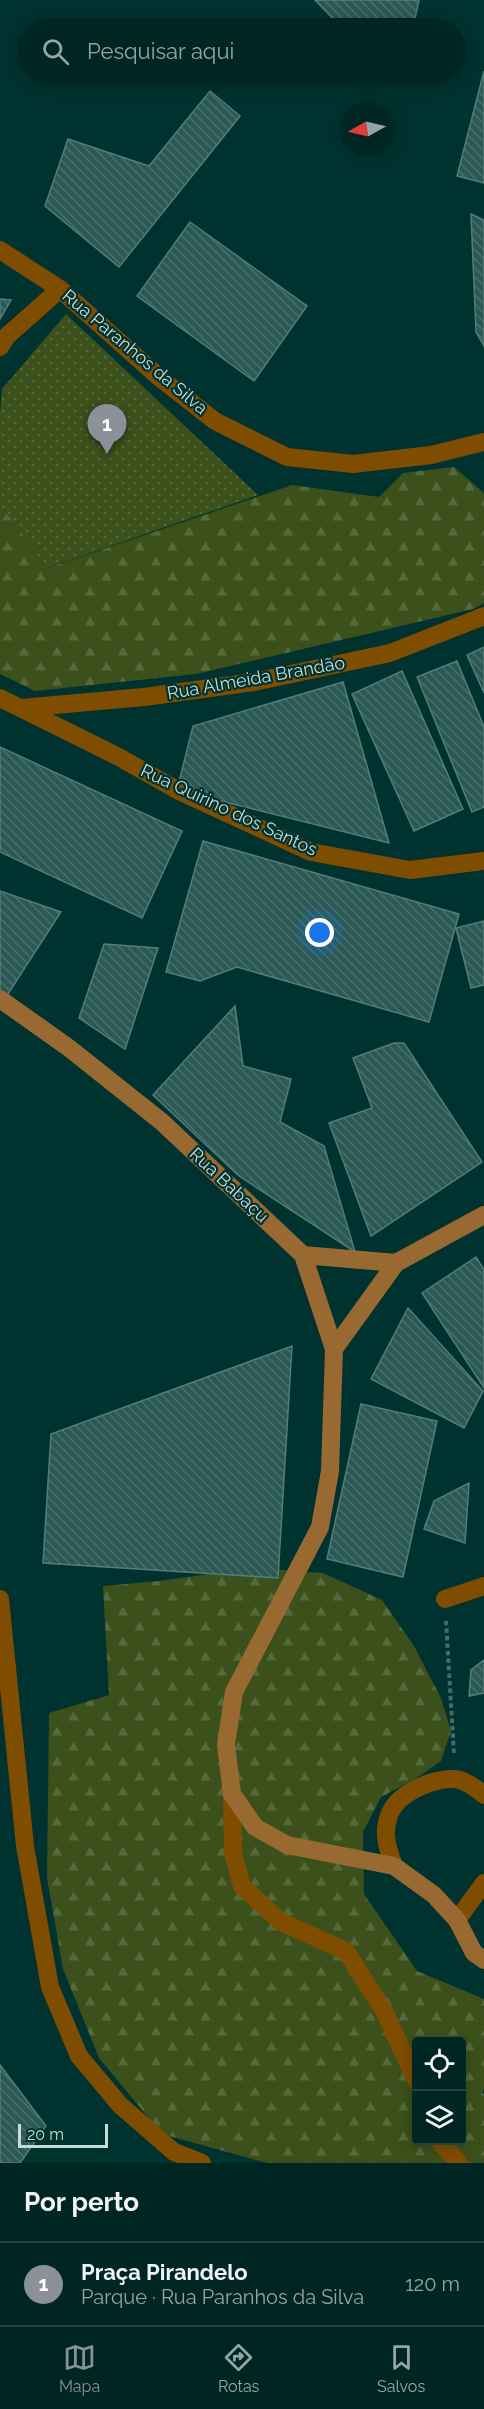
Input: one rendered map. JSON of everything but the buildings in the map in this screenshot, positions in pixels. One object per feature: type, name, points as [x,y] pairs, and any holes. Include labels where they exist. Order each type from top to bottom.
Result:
[{"type":"street","name":"Rua Paranhos da Silva","points":[[0,250],[60,289],[160,378],[215,421],[287,457],[352,464],[431,455],[484,442]]},
{"type":"street","points":[[0,347],[7,336],[60,289]]},
{"type":"street","name":"Rua Almeida Brandão","points":[[21,708],[144,697],[254,682],[390,653],[484,616]]},
{"type":"street","name":"Rua Quirino dos Santos","points":[[0,698],[117,756],[177,790],[311,852],[410,870],[484,861]]},
{"type":"street","name":"Rua Babaçu","points":[[0,999],[69,1048],[162,1122],[303,1255]]},
{"type":"street","points":[[334,1349],[396,1263],[484,1215]]},
{"type":"street","points":[[396,1263],[303,1255],[334,1349],[330,1471],[320,1527],[234,1692],[226,1744],[232,1794],[233,1853],[242,1886],[281,1922],[346,1951],[384,2011],[412,2070]]},
{"type":"street","points":[[445,1599],[484,1586]]},
{"type":"street","points":[[0,1599],[25,1846],[50,1988],[80,2056],[120,2105],[174,2151],[202,2163]]},
{"type":"street","points":[[394,1866],[386,1843],[386,1826],[395,1803],[412,1790],[456,1779],[484,1794]]},
{"type":"street","points":[[232,1794],[255,1827],[287,1845],[394,1866],[434,1895],[457,1920],[474,1953],[484,1960]]},
{"type":"street","points":[[457,1920],[484,1883]]},
{"type":"street","points":[[443,2145],[459,2163]]},
{"type":"path","points":[[445,1599],[456,1779]]},
{"type":"green space","points":[[66,314],[258,495],[47,568],[0,505],[0,414],[2,389]]},
{"type":"green space","points":[[454,467],[484,493],[484,603],[473,609],[196,674],[35,691],[0,674],[0,505],[48,568],[292,485],[379,497],[403,473]]},
{"type":"green space","points":[[253,1568],[323,1573],[382,1600],[414,1646],[441,1698],[451,1731],[441,1761],[415,1779],[381,1797],[363,1832],[364,1894],[417,1971],[484,1999],[484,2089],[482,2092],[484,2094],[484,2163],[267,2163],[162,2134],[99,2058],[63,1969],[47,1878],[49,1713],[109,1695],[103,1586]]},
{"type":"place","name":"Praça Pirandelo","points":[[107,454]]}]
